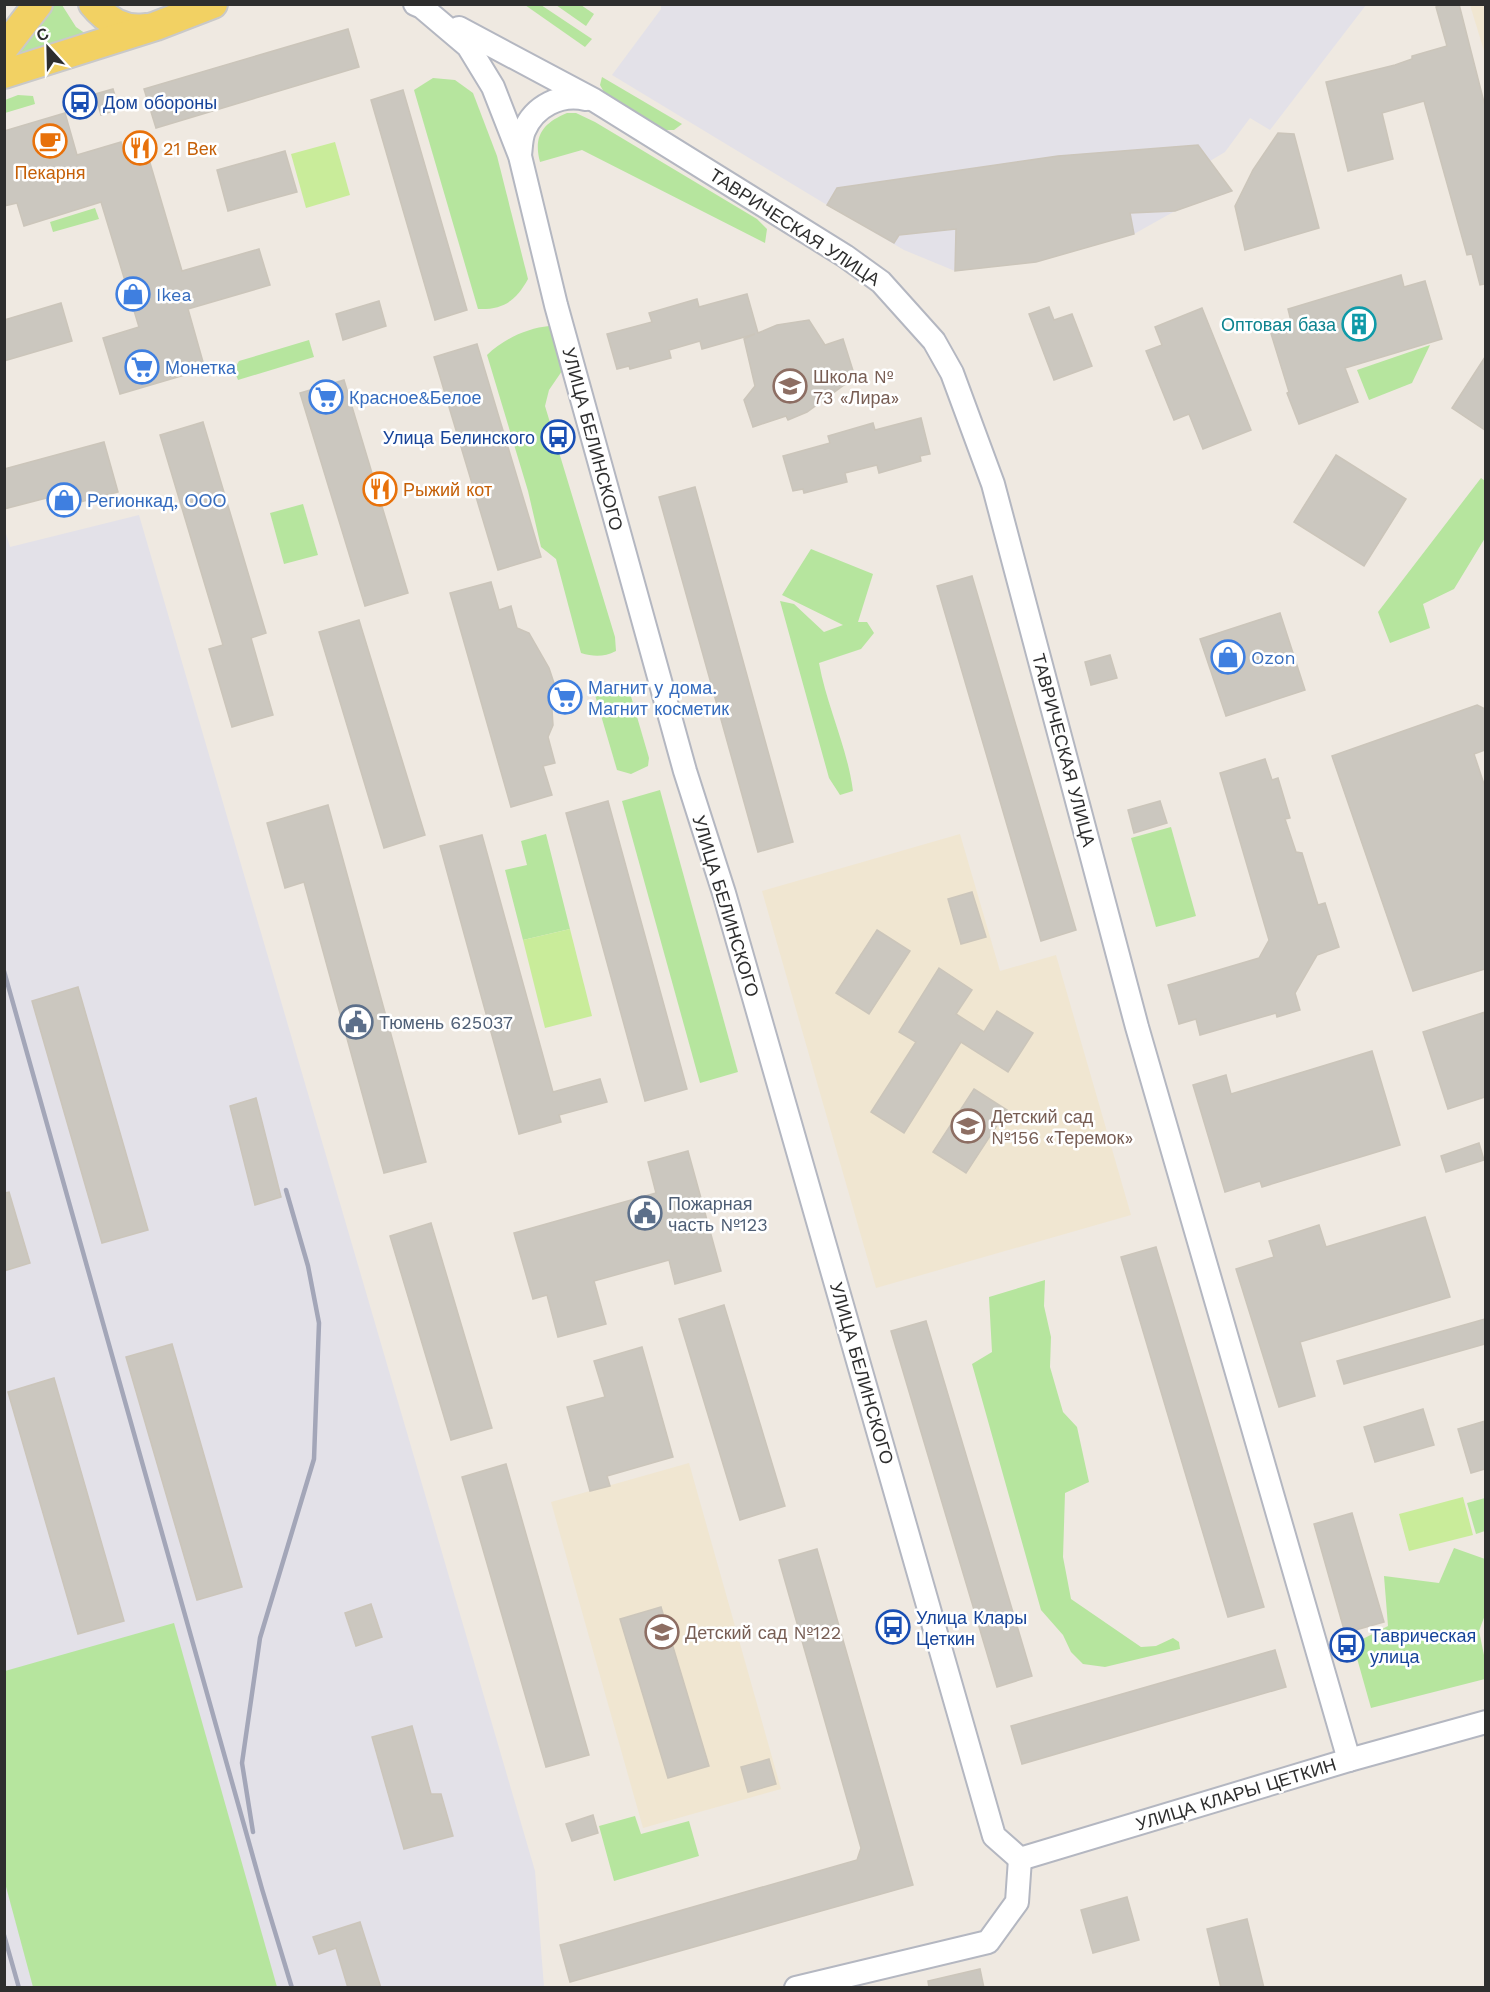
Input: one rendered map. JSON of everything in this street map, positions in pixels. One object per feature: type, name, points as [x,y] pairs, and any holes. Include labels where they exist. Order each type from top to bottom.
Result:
[{"type":"main road","points":[[4,48],[38,4]]},
{"type":"main road","points":[[93,4],[102,15],[118,25],[137,29],[156,26]]},
{"type":"main road","points":[[4,74],[156,26],[212,5]]},
{"type":"street","name":"ТАВРИЧЕСКАЯ УЛИЦА","points":[[419,6],[594,100],[844,256],[881,282],[921,323],[952,374],[996,495],[1134,1016],[1349,1760]]},
{"type":"street","name":"УЛИЦА БЕЛИНСКОГО","points":[[419,6],[473,52],[493,87],[520,156],[556,305],[685,771],[724,893],[994,1836],[1020,1859]]},
{"type":"street","points":[[520,156],[523,133],[534,114],[552,101],[573,96],[594,100]]},
{"type":"street","name":"УЛИЦА КЛАРЫ ЦЕТКИН","points":[[1020,1859],[1349,1760],[1485,1722]]},
{"type":"street","points":[[796,1988],[988,1942],[1017,1902],[1020,1859]]},
{"type":"shaded area","points":[[661,5],[1366,5],[1270,130],[1250,118],[1225,152],[1210,161],[1218,174],[1225,194],[1175,211],[1134,234],[1036,262],[955,271],[904,250],[612,75],[661,9]]},
{"type":"shaded area","points":[[1470,5],[1485,5],[1485,54]]},
{"type":"shaded area","points":[[139,515],[535,1871],[544,1987],[5,1987],[4,527],[10,547]]},
{"type":"shaded area","name":"Детский сад №156 «Теремок»","points":[[960,834],[1000,971],[1056,955],[1131,1215],[876,1288],[762,891]]},
{"type":"shaded area","name":"Детский сад №122","points":[[689,1463],[781,1789],[643,1828],[551,1502]]},
{"type":"green space","points":[[42,5],[62,5],[76,27],[89,36],[5,66]]},
{"type":"green space","points":[[525,5],[541,5],[592,39],[585,47]]},
{"type":"green space","points":[[556,5],[581,5],[594,14],[586,26]]},
{"type":"green space","points":[[602,77],[682,124],[674,130],[664,130],[605,94],[600,85]]},
{"type":"green space","points":[[433,78],[455,80],[473,93],[497,156],[528,279],[519,293],[502,306],[478,309],[414,90]]},
{"type":"green space","points":[[18,95],[33,96],[35,104],[5,113],[5,100]]},
{"type":"green space","points":[[567,113],[576,113],[595,122],[757,219],[767,229],[765,243],[582,150],[540,162],[538,145],[542,132],[552,121]]},
{"type":"green space","points":[[335,142],[350,195],[306,208],[291,154]]},
{"type":"green space","points":[[95,208],[99,219],[53,232],[50,222]]},
{"type":"green space","points":[[549,326],[562,371],[549,390],[545,406],[615,637],[616,651],[603,655],[581,653],[556,559],[541,547],[528,491],[487,355],[516,335]]},
{"type":"green space","points":[[309,340],[314,357],[238,380],[234,370],[239,361]]},
{"type":"green space","points":[[1430,345],[1412,383],[1369,400],[1357,370]]},
{"type":"green space","points":[[1481,478],[1485,481],[1485,538],[1454,589],[1423,604],[1430,628],[1390,643],[1378,612]]},
{"type":"green space","points":[[303,504],[318,555],[284,564],[270,513]]},
{"type":"green space","points":[[811,549],[873,574],[858,622],[867,622],[874,633],[861,649],[819,663],[853,791],[840,795],[829,778],[780,601],[794,604],[824,632],[843,625],[782,595]]},
{"type":"green space","points":[[619,681],[628,686],[649,758],[648,766],[631,774],[617,770],[595,695],[601,686]]},
{"type":"green space","points":[[660,790],[738,1072],[700,1083],[622,801]]},
{"type":"green space","points":[[1171,827],[1196,916],[1156,927],[1131,838]]},
{"type":"green space","points":[[546,834],[570,929],[523,940],[505,870],[527,865],[521,841]]},
{"type":"green space","points":[[570,929],[592,1016],[545,1028],[523,940]]},
{"type":"green space","points":[[1045,1280],[1044,1306],[1051,1337],[1050,1367],[1063,1412],[1077,1427],[1089,1482],[1065,1493],[1063,1557],[1071,1599],[1141,1647],[1156,1646],[1173,1638],[1179,1642],[1180,1649],[1105,1667],[1083,1664],[1071,1652],[1063,1635],[1041,1610],[972,1364],[992,1352],[989,1297]]},
{"type":"green space","points":[[1463,1497],[1473,1535],[1409,1551],[1399,1514]]},
{"type":"green space","points":[[1485,1498],[1485,1531],[1476,1534],[1467,1503]]},
{"type":"green space","points":[[1454,1548],[1485,1559],[1485,1615],[1479,1631],[1485,1660],[1485,1679],[1371,1708],[1353,1644],[1388,1626],[1384,1576],[1439,1583]]},
{"type":"green space","points":[[174,1623],[277,1987],[33,1987],[5,1883],[5,1671]]},
{"type":"green space","points":[[635,1816],[641,1834],[689,1821],[699,1856],[614,1881],[599,1826]]},
{"type":"building","points":[[1445,4],[1459,4],[1485,106],[1485,284],[1480,285],[1472,254],[1467,255],[1424,101],[1382,113],[1393,159],[1348,171],[1326,82],[1395,65],[1412,59],[1412,56],[1447,46],[1436,7]]},
{"type":"building","points":[[348,29],[359,67],[156,128],[144,89]]},
{"type":"building","points":[[113,89],[119,109],[101,115],[95,94]]},
{"type":"building","points":[[403,90],[467,310],[435,320],[371,100]]},
{"type":"building","points":[[65,113],[77,155],[121,142],[124,152],[145,146],[182,271],[259,249],[270,285],[188,309],[205,369],[120,394],[103,338],[139,327],[101,202],[24,226],[17,203],[4,206],[4,131]]},
{"type":"building","points":[[1278,133],[1294,134],[1319,228],[1245,250],[1235,206],[1253,170]]},
{"type":"building","points":[[1198,145],[1232,191],[1175,211],[1130,213],[1134,234],[1036,262],[955,271],[956,229],[899,235],[894,243],[827,205],[837,188],[1058,156]]},
{"type":"building","points":[[285,151],[297,192],[228,211],[217,170]]},
{"type":"building","name":"Оптовая база","points":[[1401,275],[1404,287],[1425,281],[1442,339],[1345,368],[1358,402],[1299,424],[1287,393],[1289,392],[1269,327],[1291,321],[1288,309]]},
{"type":"building","points":[[747,294],[758,333],[777,325],[809,320],[825,345],[843,339],[855,377],[807,412],[788,420],[786,416],[753,427],[744,400],[755,386],[744,339],[755,334],[702,349],[700,341],[669,350],[671,358],[630,369],[629,366],[617,369],[607,334],[652,322],[649,313],[697,299],[699,307]]},
{"type":"building","points":[[379,301],[386,326],[343,340],[336,314]]},
{"type":"building","points":[[61,303],[72,341],[4,361],[4,320]]},
{"type":"building","points":[[1049,307],[1054,320],[1072,314],[1092,366],[1054,380],[1029,314]]},
{"type":"building","points":[[1202,308],[1251,430],[1203,449],[1189,414],[1174,420],[1146,351],[1162,345],[1155,327]]},
{"type":"building","points":[[477,344],[541,557],[498,570],[434,357]]},
{"type":"building","points":[[1485,357],[1485,430],[1452,408]]},
{"type":"building","points":[[344,380],[408,593],[365,606],[300,393]]},
{"type":"building","points":[[921,418],[930,454],[920,456],[921,461],[879,473],[877,465],[845,473],[847,482],[804,493],[803,489],[793,491],[783,456],[830,443],[828,436],[873,423],[875,430]]},
{"type":"building","points":[[203,422],[266,633],[251,638],[273,715],[232,727],[209,649],[223,645],[160,435]]},
{"type":"building","points":[[104,442],[118,492],[65,506],[62,494],[4,509],[4,469]]},
{"type":"building","points":[[1336,455],[1406,499],[1364,566],[1294,522]]},
{"type":"building","points":[[695,487],[793,842],[758,852],[659,497]]},
{"type":"building","points":[[972,576],[1076,930],[1041,941],[937,586]]},
{"type":"building","points":[[491,582],[499,610],[511,606],[517,628],[529,633],[549,668],[556,689],[552,710],[553,725],[548,737],[555,763],[543,766],[552,795],[511,807],[450,593]]},
{"type":"building","points":[[1280,613],[1305,690],[1226,716],[1200,639]]},
{"type":"building","points":[[359,620],[425,835],[384,848],[319,632]]},
{"type":"building","points":[[1110,655],[1117,678],[1091,685],[1085,662]]},
{"type":"building","points":[[1477,705],[1485,709],[1485,750],[1474,754],[1485,787],[1485,969],[1413,991],[1332,756]]},
{"type":"building","points":[[1265,759],[1272,780],[1278,778],[1290,818],[1285,819],[1296,852],[1302,853],[1318,905],[1325,903],[1339,947],[1317,955],[1295,993],[1300,1010],[1277,1017],[1276,1013],[1200,1035],[1196,1019],[1179,1024],[1168,985],[1259,958],[1269,940],[1220,773]]},
{"type":"building","points":[[608,801],[687,1089],[645,1101],[566,813]]},
{"type":"building","points":[[1160,801],[1167,823],[1134,833],[1128,810]]},
{"type":"building","points":[[328,805],[426,1162],[384,1173],[304,882],[285,888],[267,823]]},
{"type":"building","points":[[482,835],[553,1092],[600,1079],[607,1102],[559,1115],[561,1122],[519,1134],[440,846]]},
{"type":"building","points":[[972,892],[986,937],[961,944],[948,899]]},
{"type":"building","points":[[877,930],[910,951],[869,1014],[836,993]]},
{"type":"building","points":[[939,968],[972,990],[956,1014],[984,1032],[997,1011],[1033,1033],[1008,1072],[961,1042],[904,1133],[871,1112],[916,1042],[899,1032]]},
{"type":"building","points":[[78,987],[148,1230],[102,1243],[32,1001]]},
{"type":"building","points":[[1485,1012],[1485,1097],[1448,1109],[1423,1032]]},
{"type":"building","points":[[1372,1051],[1400,1145],[1262,1187],[1260,1181],[1225,1192],[1193,1085],[1226,1075],[1231,1094]]},
{"type":"building","points":[[974,1089],[1007,1110],[966,1173],[933,1152]]},
{"type":"building","points":[[256,1098],[281,1197],[255,1205],[230,1106]]},
{"type":"building","points":[[1479,1143],[1484,1160],[1446,1172],[1441,1156]]},
{"type":"building","name":"Пожарная часть №123","points":[[688,1151],[721,1271],[675,1284],[669,1260],[594,1281],[606,1324],[558,1337],[547,1295],[533,1299],[514,1233],[656,1193],[648,1162]]},
{"type":"building","points":[[9,1192],[30,1263],[4,1271],[4,1193]]},
{"type":"building","points":[[1425,1217],[1450,1297],[1300,1342],[1315,1396],[1279,1407],[1236,1269],[1274,1257],[1269,1241],[1319,1225],[1326,1247]]},
{"type":"building","points":[[431,1223],[492,1428],[451,1440],[390,1236]]},
{"type":"building","points":[[1156,1247],[1264,1607],[1228,1617],[1121,1257]]},
{"type":"building","points":[[724,1305],[785,1506],[740,1520],[679,1319]]},
{"type":"building","points":[[1485,1319],[1485,1344],[1344,1384],[1337,1361]]},
{"type":"building","points":[[926,1321],[1032,1676],[997,1687],[891,1331]]},
{"type":"building","points":[[172,1344],[242,1587],[197,1600],[126,1357]]},
{"type":"building","points":[[642,1347],[673,1457],[607,1476],[610,1486],[590,1491],[567,1407],[605,1397],[594,1361]]},
{"type":"building","points":[[54,1378],[124,1621],[78,1634],[8,1392]]},
{"type":"building","points":[[1423,1409],[1434,1445],[1375,1462],[1364,1427]]},
{"type":"building","points":[[1485,1421],[1485,1469],[1471,1473],[1458,1429]]},
{"type":"building","points":[[506,1464],[589,1755],[546,1767],[462,1477]]},
{"type":"building","points":[[1352,1513],[1384,1622],[1345,1633],[1314,1524]]},
{"type":"building","points":[[817,1549],[913,1885],[570,1982],[560,1945],[857,1860],[861,1848],[779,1560]]},
{"type":"building","points":[[371,1604],[382,1637],[356,1646],[345,1613]]},
{"type":"building","points":[[661,1607],[709,1766],[668,1778],[620,1619]]},
{"type":"building","points":[[1275,1650],[1286,1687],[1022,1764],[1011,1726]]},
{"type":"building","points":[[412,1726],[431,1794],[441,1794],[453,1836],[404,1849],[372,1737]]},
{"type":"building","points":[[769,1759],[776,1784],[748,1792],[741,1767]]},
{"type":"building","points":[[593,1815],[598,1833],[572,1841],[566,1824]]},
{"type":"building","points":[[1127,1897],[1139,1940],[1093,1953],[1081,1910]]},
{"type":"building","points":[[1247,1919],[1264,1988],[1221,1988],[1207,1929]]},
{"type":"building","points":[[360,1922],[381,1988],[348,1988],[336,1948],[319,1954],[313,1937]]},
{"type":"building","points":[[980,1969],[984,1988],[929,1988],[928,1981]]},
{"type":"railway","points":[[4,971],[262,1889],[292,1988]]},
{"type":"railway","points":[[253,1832],[242,1763],[260,1638],[314,1459],[319,1323],[308,1266],[286,1190]]},
{"type":"railway","points":[[4,1935],[19,1988]]},
{"type":"place","name":"Дом обороны","points":[[80,102]]},
{"type":"place","name":"Пекарня","points":[[50,141]]},
{"type":"place","name":"21 Век","points":[[140,148]]},
{"type":"place","name":"Ikea","points":[[133,294]]},
{"type":"place","name":"Оптовая база","points":[[1359,324]]},
{"type":"place","name":"Монетка","points":[[142,367]]},
{"type":"place","name":"Школа № 73 «Лира»","points":[[790,386]]},
{"type":"place","name":"Красное&Белое","points":[[326,397]]},
{"type":"place","name":"Улица Белинского","points":[[558,437]]},
{"type":"place","name":"Рыжий кот","points":[[380,489]]},
{"type":"place","name":"Регионкад, ООО","points":[[64,500]]},
{"type":"place","name":"Ozon","points":[[1228,657]]},
{"type":"place","name":"Магнит у дома. Магнит косметик","points":[[565,697]]},
{"type":"place","name":"Тюмень 625037","points":[[356,1022]]},
{"type":"place","name":"Детский сад №156 «Теремок»","points":[[968,1126]]},
{"type":"place","name":"Пожарная часть №123","points":[[645,1213]]},
{"type":"place","name":"Улица Клары Цеткин","points":[[893,1627]]},
{"type":"place","name":"Детский сад №122","points":[[662,1632]]},
{"type":"place","name":"Таврическая улица","points":[[1347,1645]]}]
